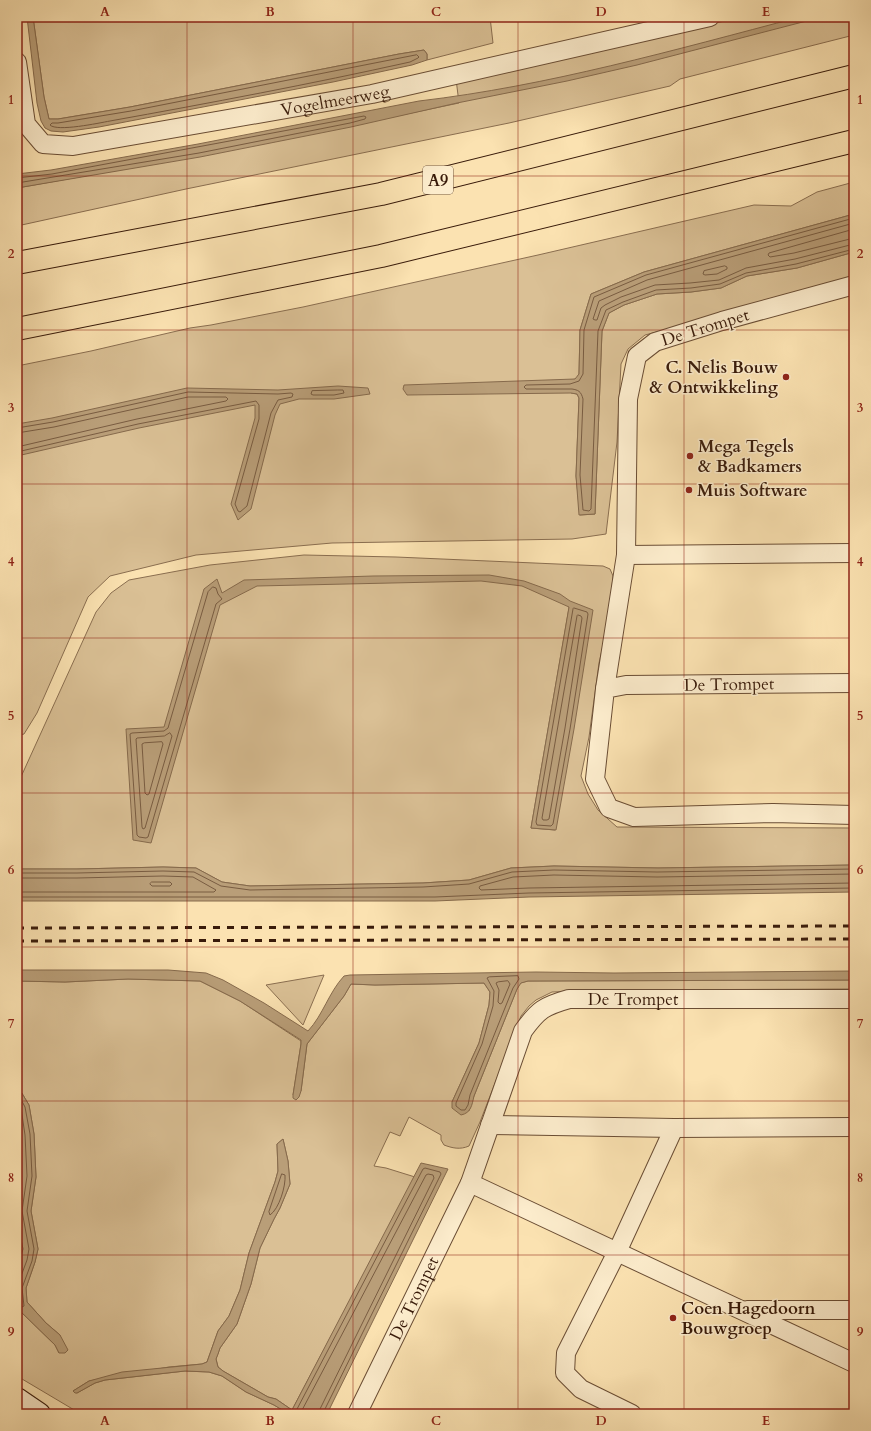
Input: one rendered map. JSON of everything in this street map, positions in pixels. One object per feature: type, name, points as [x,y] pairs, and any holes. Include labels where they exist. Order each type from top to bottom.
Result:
[{"type":"highway","name":"A9","points":[[17,263],[381,194],[854,76]]},
{"type":"highway","points":[[17,329],[381,256],[854,141]]},
{"type":"main road","points":[[17,1399],[39,1414]]},
{"type":"street","name":"Vogelmeerweg","points":[[17,62],[26,124],[43,144],[74,146],[372,94],[710,17]]},
{"type":"street","name":"De Trompet","points":[[854,285],[722,321],[655,342],[637,356],[628,399],[626,555],[605,689],[595,779],[609,808],[634,817],[773,814],[854,815]]},
{"type":"street","points":[[626,555],[854,553]]},
{"type":"street","name":"De Trompet","points":[[605,689],[626,685],[854,682]]},
{"type":"street","name":"De Trompet","points":[[357,1414],[470,1182],[523,1031],[534,1016],[551,1004],[569,999],[854,999]]},
{"type":"street","points":[[490,1125],[674,1128],[854,1127]]},
{"type":"street","points":[[632,1414],[580,1389],[565,1373],[566,1353],[617,1252],[674,1128]]},
{"type":"street","points":[[470,1182],[854,1363]]},
{"type":"street","points":[[741,1310],[854,1310]]},
{"type":"shaded area","points":[[33,17],[490,17],[493,43],[427,60],[427,54],[424,50],[130,107],[58,119],[49,119],[44,97]]},
{"type":"shaded area","points":[[742,17],[854,17],[854,35],[680,79],[670,86],[509,123],[186,189],[17,226],[17,188],[349,126],[459,103],[456,79],[522,67]]},
{"type":"shaded area","points":[[854,182],[854,214],[644,272],[591,294],[580,330],[579,374],[576,379],[570,380],[571,393],[577,394],[579,398],[576,476],[580,515],[595,514],[602,331],[609,313],[624,305],[657,294],[721,288],[747,276],[797,268],[854,252],[854,280],[645,335],[628,349],[621,364],[617,442],[606,534],[572,539],[332,543],[196,555],[110,576],[88,597],[37,713],[24,734],[17,736],[17,366],[91,351],[190,328],[303,307],[754,205],[791,206],[817,192]]},
{"type":"shaded area","points":[[304,555],[396,557],[603,566],[610,569],[613,576],[609,620],[599,663],[589,737],[581,776],[588,794],[598,810],[617,827],[854,828],[854,865],[658,868],[554,866],[511,868],[469,880],[423,883],[250,886],[222,882],[196,868],[17,869],[17,781],[20,779],[96,612],[111,593],[129,580],[210,565]],"holes":[[[570,602],[555,830],[531,828]]]},
{"type":"shaded area","points":[[324,975],[303,1025],[266,985]]},
{"type":"shaded area","points":[[128,979],[200,981],[240,1001],[301,1041],[293,1095],[301,1091],[307,1044],[344,996],[351,984],[484,983],[490,992],[489,1005],[479,1043],[452,1102],[469,1111],[520,983],[528,981],[854,980],[854,989],[608,990],[552,992],[536,1000],[521,1016],[480,1122],[469,1146],[456,1148],[444,1145],[441,1140],[441,1135],[409,1117],[400,1136],[390,1132],[374,1166],[415,1177],[292,1410],[276,1399],[268,1397],[223,1371],[218,1367],[216,1359],[220,1348],[237,1324],[251,1284],[260,1248],[290,1184],[288,1161],[283,1139],[277,1144],[278,1171],[249,1253],[240,1290],[229,1316],[218,1331],[207,1362],[89,1381],[73,1391],[77,1393],[95,1383],[105,1380],[185,1371],[209,1372],[222,1376],[246,1392],[289,1414],[81,1414],[17,1376],[17,1308],[55,1345],[59,1353],[60,1335],[46,1323],[27,1302],[26,1288],[38,1249],[31,1211],[36,1177],[34,1134],[29,1105],[17,1085],[17,981],[65,982]]},
{"type":"water","points":[[27,17],[33,17],[44,97],[49,119],[58,119],[130,107],[424,50],[427,54],[427,60],[412,65],[333,82],[99,127],[63,132],[51,131],[45,128],[41,121],[37,103]]},
{"type":"water","points":[[800,17],[822,17],[637,65],[351,127],[200,157],[17,188],[17,174],[51,170],[198,144],[419,101],[563,77]]},
{"type":"water","points":[[854,214],[854,252],[797,268],[747,276],[721,288],[657,294],[624,305],[609,313],[602,331],[595,514],[579,515],[576,476],[579,398],[577,394],[407,395],[403,389],[404,385],[575,379],[579,374],[580,330],[591,294],[644,272]]},
{"type":"water","points":[[338,386],[368,388],[370,394],[334,399],[299,399],[280,404],[275,415],[251,509],[238,520],[231,504],[255,418],[255,405],[139,428],[17,456],[17,424],[52,418],[187,388],[278,390]]},
{"type":"water","points":[[489,575],[524,581],[560,594],[570,601],[593,610],[556,830],[531,828],[569,607],[522,586],[481,581],[257,586],[220,605],[151,843],[133,840],[126,729],[164,727],[204,589],[217,579],[222,593],[244,580],[373,576]]},
{"type":"water","points":[[854,865],[854,892],[529,897],[435,901],[17,901],[17,869],[196,868],[222,882],[250,886],[423,883],[469,880],[511,868],[554,866],[658,868]]},
{"type":"water","points":[[17,970],[168,970],[206,973],[223,980],[264,1003],[308,1031],[318,1018],[339,982],[344,976],[350,975],[536,972],[614,973],[854,971],[854,980],[528,981],[521,983],[517,989],[474,1096],[473,1102],[469,1110],[461,1115],[452,1108],[452,1102],[479,1043],[489,1005],[490,992],[484,983],[351,984],[344,996],[307,1044],[301,1091],[296,1100],[293,1098],[293,1095],[301,1040],[240,1001],[200,981],[128,979],[65,982],[17,981]]},
{"type":"water","points":[[17,1085],[29,1105],[34,1134],[36,1177],[31,1211],[38,1249],[26,1288],[27,1302],[46,1323],[60,1335],[68,1350],[65,1353],[59,1353],[55,1345],[17,1308]]},
{"type":"water","points":[[283,1139],[288,1161],[290,1184],[260,1248],[251,1284],[237,1324],[220,1348],[216,1359],[218,1367],[223,1371],[268,1397],[276,1399],[292,1410],[421,1163],[448,1169],[327,1414],[289,1414],[246,1392],[222,1376],[209,1372],[185,1371],[105,1380],[95,1383],[75,1393],[73,1391],[89,1381],[122,1372],[202,1364],[207,1362],[218,1331],[229,1316],[240,1290],[249,1253],[278,1171],[277,1144]]},
{"type":"railway","points":[[17,928],[854,926]]},
{"type":"railway","points":[[17,941],[854,939]]},
{"type":"place","name":"C. Nelis Bouw & Ontwikkeling","points":[[786,377]]},
{"type":"place","name":"Mega Tegels & Badkamers","points":[[690,456]]},
{"type":"place","name":"Muis Software","points":[[689,490]]},
{"type":"place","name":"Coen Hagedoorn Bouwgroep","points":[[673,1318]]}]
